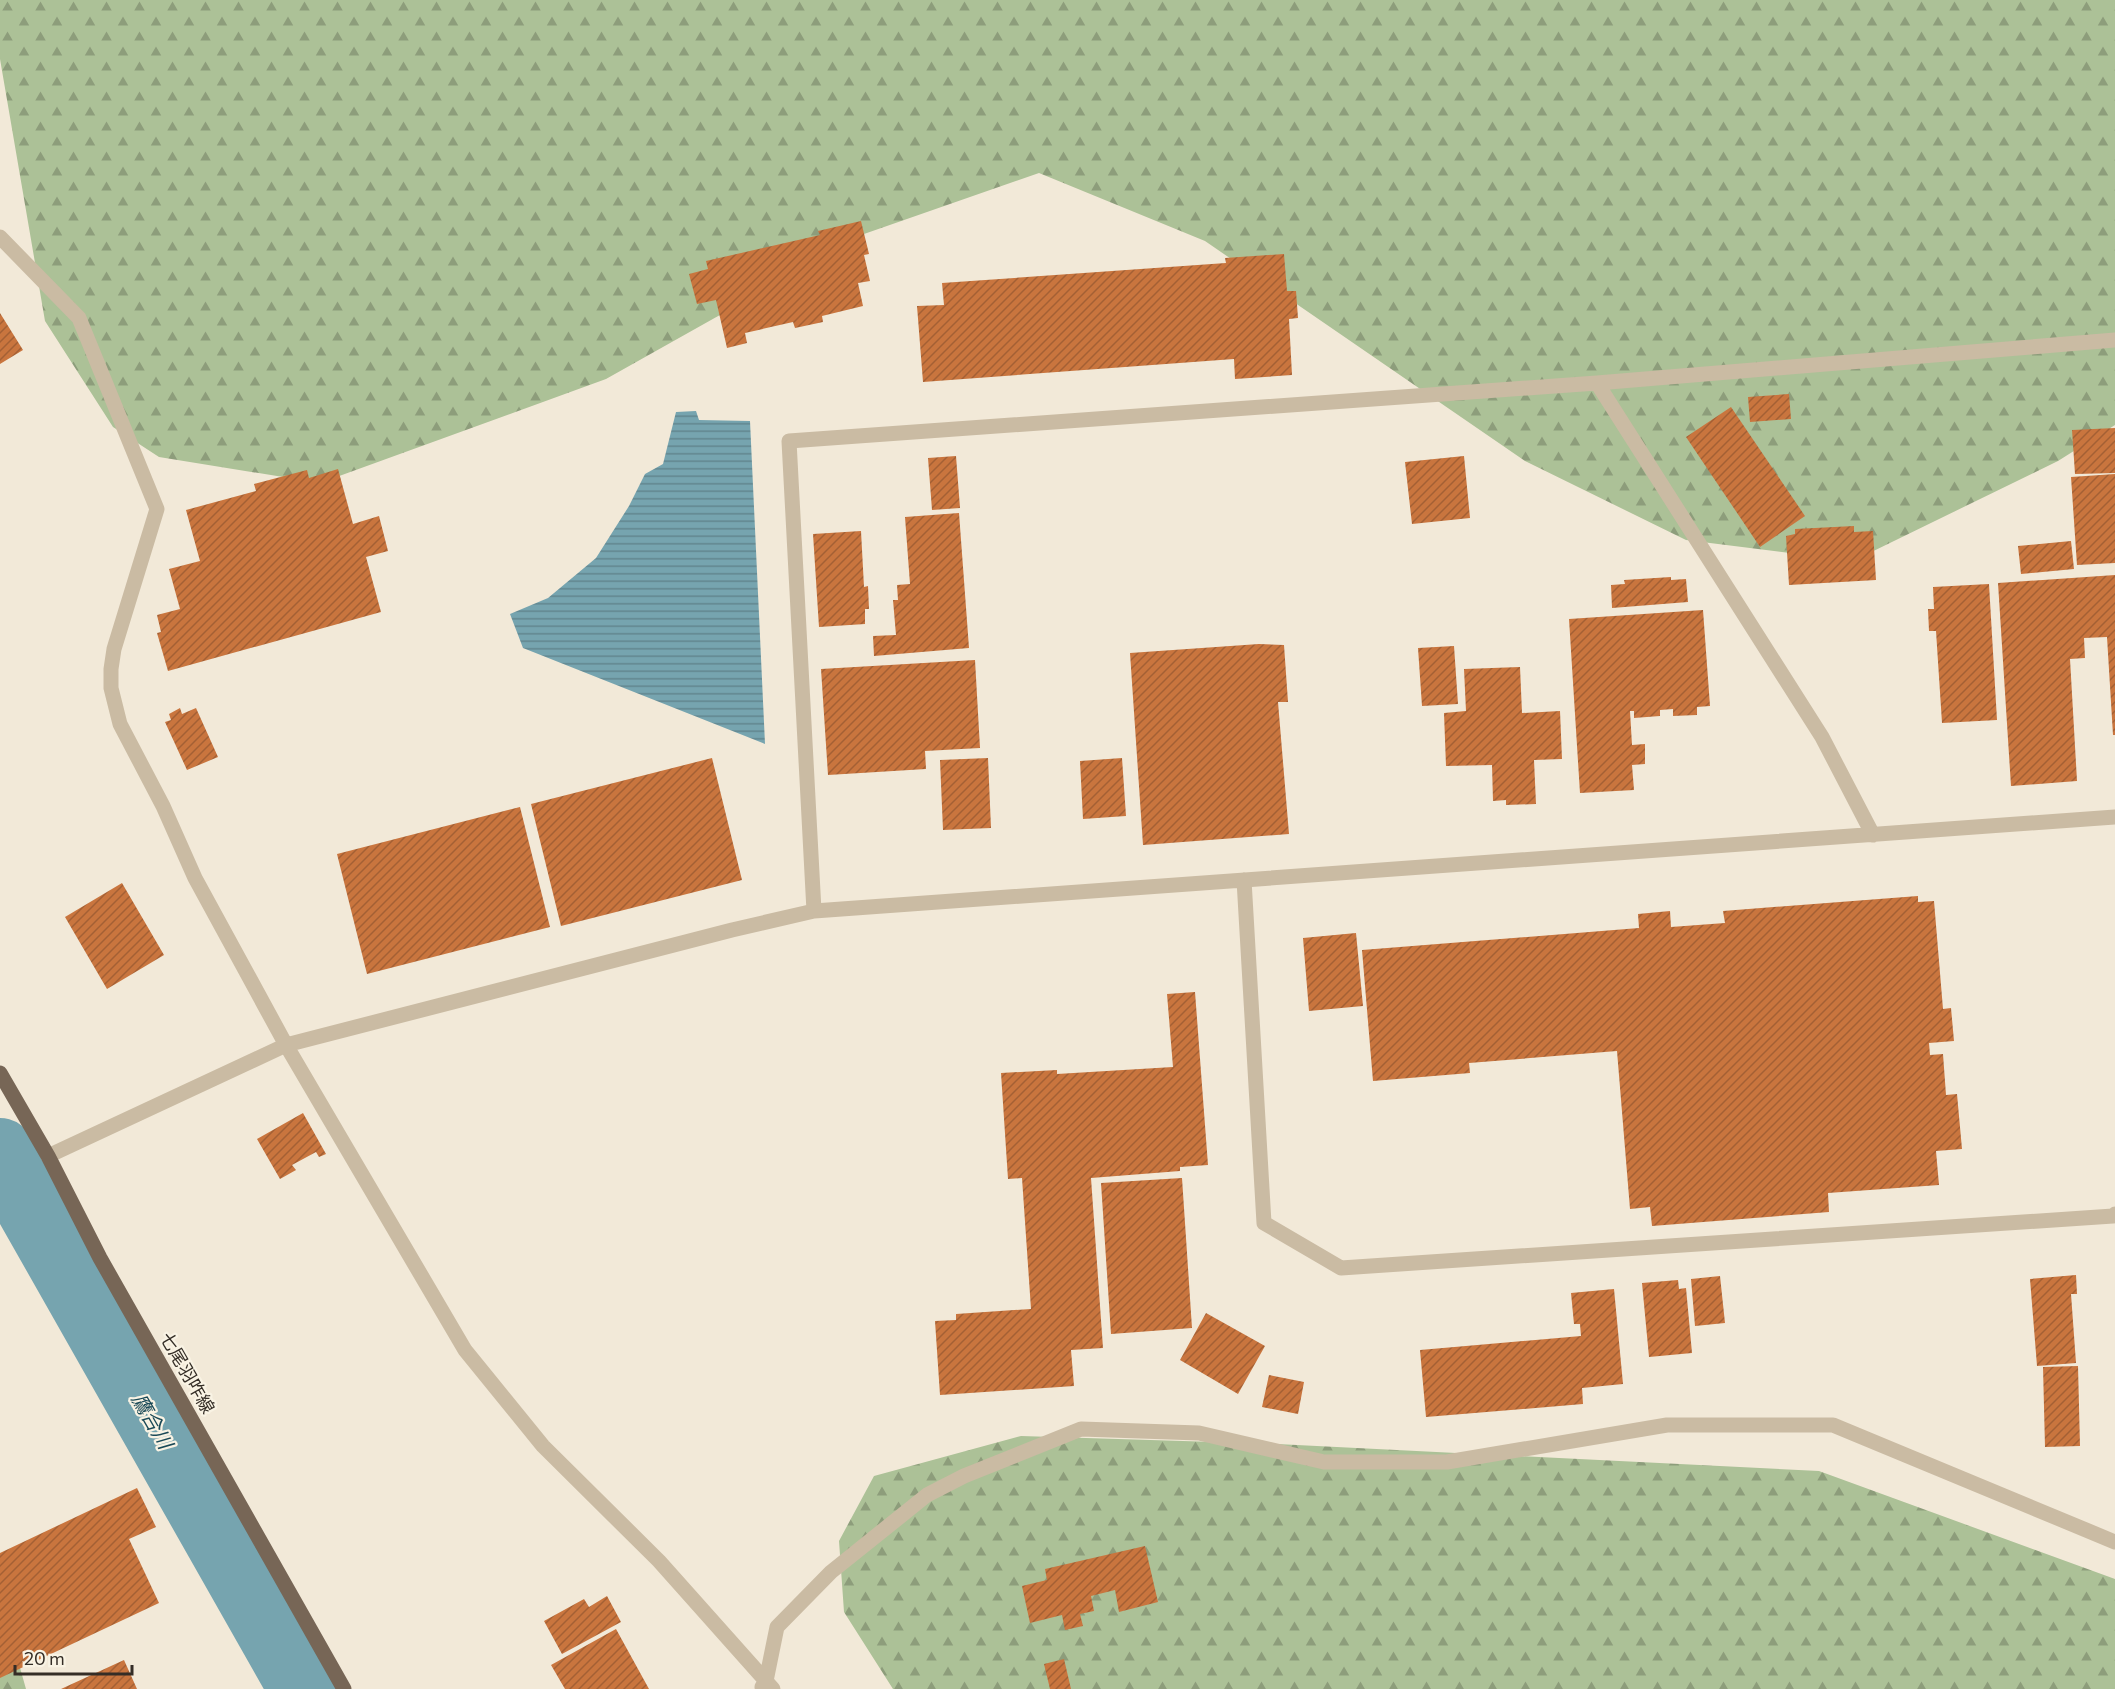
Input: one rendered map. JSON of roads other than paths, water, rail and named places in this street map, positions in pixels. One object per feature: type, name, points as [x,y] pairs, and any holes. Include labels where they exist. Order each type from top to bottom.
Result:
[{"type":"main road","name":"七尾羽咋線","points":[[0,1073],[48,1156],[100,1258],[344,1689]]},
{"type":"street","points":[[0,237],[79,318],[157,509],[114,649],[111,669],[114,706],[120,723],[163,806],[195,878],[286,1045],[465,1350],[543,1446],[659,1561],[767,1686]]},
{"type":"street","points":[[814,911],[789,441],[1596,383],[2115,340]]},
{"type":"street","points":[[1596,383],[1822,736],[1873,835]]},
{"type":"street","points":[[48,1156],[286,1045],[814,911],[2115,817]]},
{"type":"street","points":[[1244,880],[1264,1223],[1341,1268],[2113,1216],[2115,1214]]},
{"type":"street","points":[[767,1686],[777,1627],[831,1572],[927,1495],[964,1476],[1082,1429],[1199,1432],[1324,1462],[1447,1462],[1668,1425],[1833,1425],[2115,1542]]},
{"type":"water","points":[[696,411],[699,420],[750,421],[765,744],[523,648],[510,614],[548,598],[596,558],[629,506],[645,474],[663,464],[676,412]]},
{"type":"waterway","name":"鷹合川","points":[[0,1153],[304,1689]]}]
